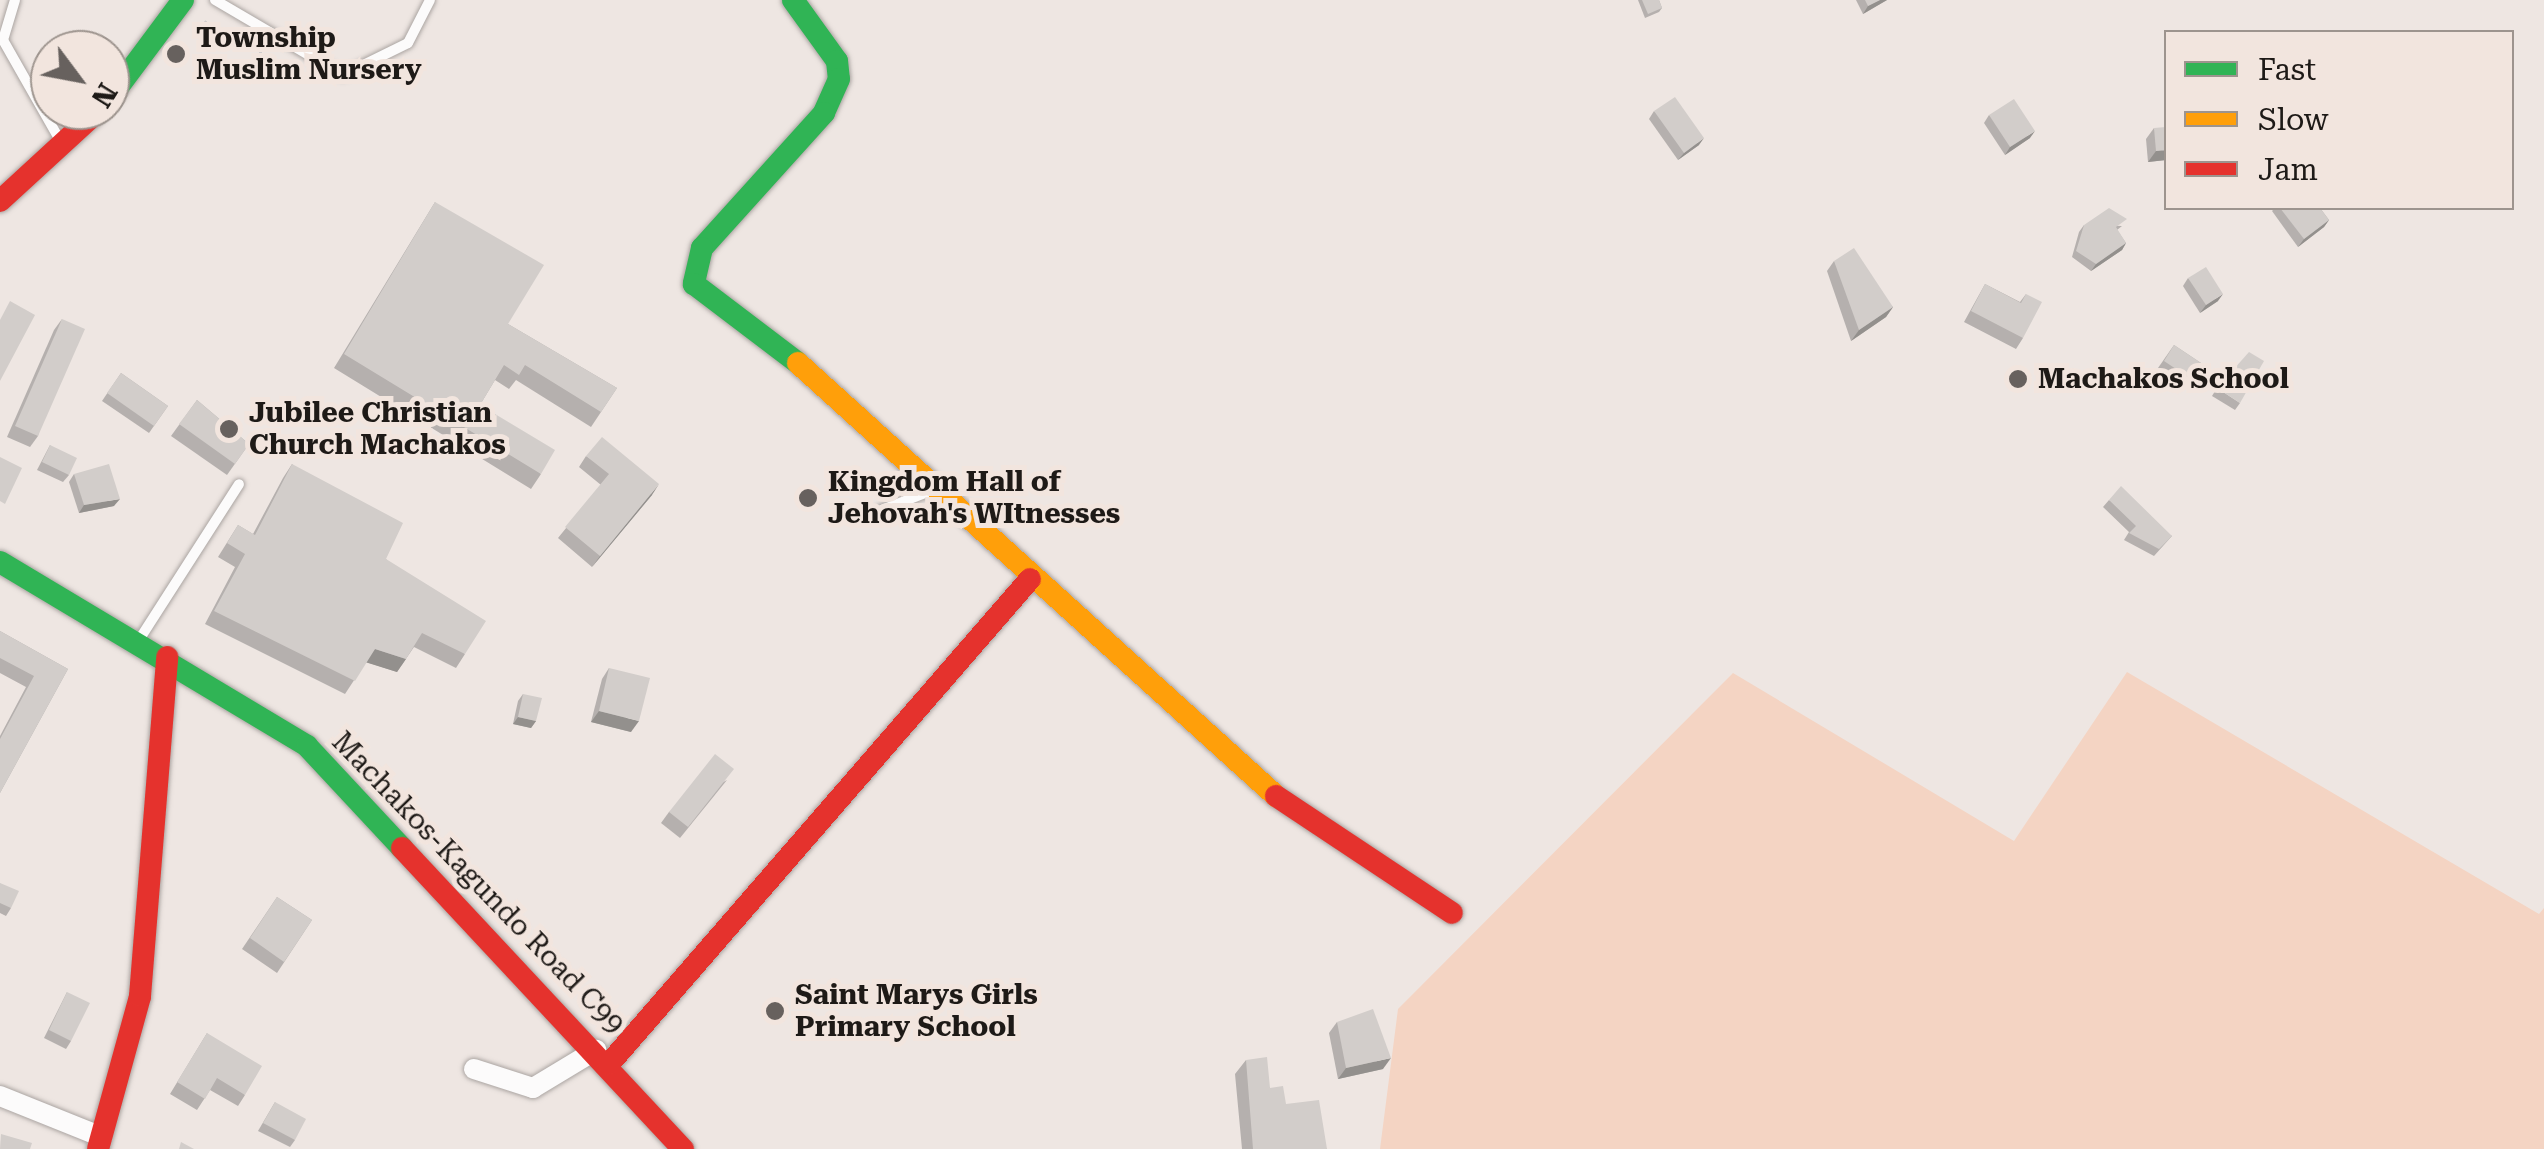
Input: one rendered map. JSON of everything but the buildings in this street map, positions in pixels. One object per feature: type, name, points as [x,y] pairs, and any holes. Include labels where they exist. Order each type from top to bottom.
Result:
[{"type":"main road","points":[[793,0],[837,61],[834,94],[702,248],[693,280],[832,389],[1030,579],[1275,795],[1452,914]]},
{"type":"main road","points":[[130,71],[180,4]]},
{"type":"main road","points":[[0,201],[80,130]]},
{"type":"main road","name":"Machakos-Kagundo Road C99","points":[[0,562],[167,658],[327,765],[602,1057],[683,1149]]},
{"type":"main road","points":[[602,1057],[1030,579]]},
{"type":"main road","points":[[100,1143],[140,996],[167,658]]},
{"type":"street","points":[[474,1069],[533,1088],[602,1057]]},
{"type":"street","points":[[0,1096],[100,1143]]},
{"type":"lane","points":[[15,0],[3,40],[64,146]]},
{"type":"lane","points":[[215,0],[343,76],[408,42],[430,0]]},
{"type":"lane","points":[[138,641],[239,484]]},
{"type":"lane","points":[[879,510],[936,489]]},
{"type":"path","points":[[180,4],[316,82]]},
{"type":"shaded area","points":[[2127,672],[2539,914],[2544,908],[2544,1149],[1380,1149],[1398,1009],[1733,673],[2014,841]]},
{"type":"traffic: fast","points":[[130,71],[183,0]]},
{"type":"traffic: fast","points":[[793,0],[837,61],[839,79],[824,113],[702,248],[694,284],[798,363]]},
{"type":"traffic: fast","points":[[0,562],[307,746],[402,848]]},
{"type":"traffic: slow","points":[[798,363],[1276,796]]},
{"type":"traffic: jam","points":[[0,201],[77,130]]},
{"type":"traffic: jam","points":[[609,1064],[1030,579]]},
{"type":"traffic: jam","points":[[98,1149],[140,996],[167,657]]},
{"type":"traffic: jam","points":[[1276,796],[1452,913]]},
{"type":"traffic: jam","points":[[402,848],[683,1149]]},
{"type":"place","name":"Township Muslim Nursery","points":[[176,54]]},
{"type":"place","name":"Machakos School","points":[[2018,379]]},
{"type":"place","name":"Jubilee Christian Church Machakos","points":[[229,429]]},
{"type":"place","name":"Kingdom Hall of Jehovah's WItnesses","points":[[808,498]]},
{"type":"place","name":"Saint Marys Girls Primary School","points":[[775,1011]]}]
